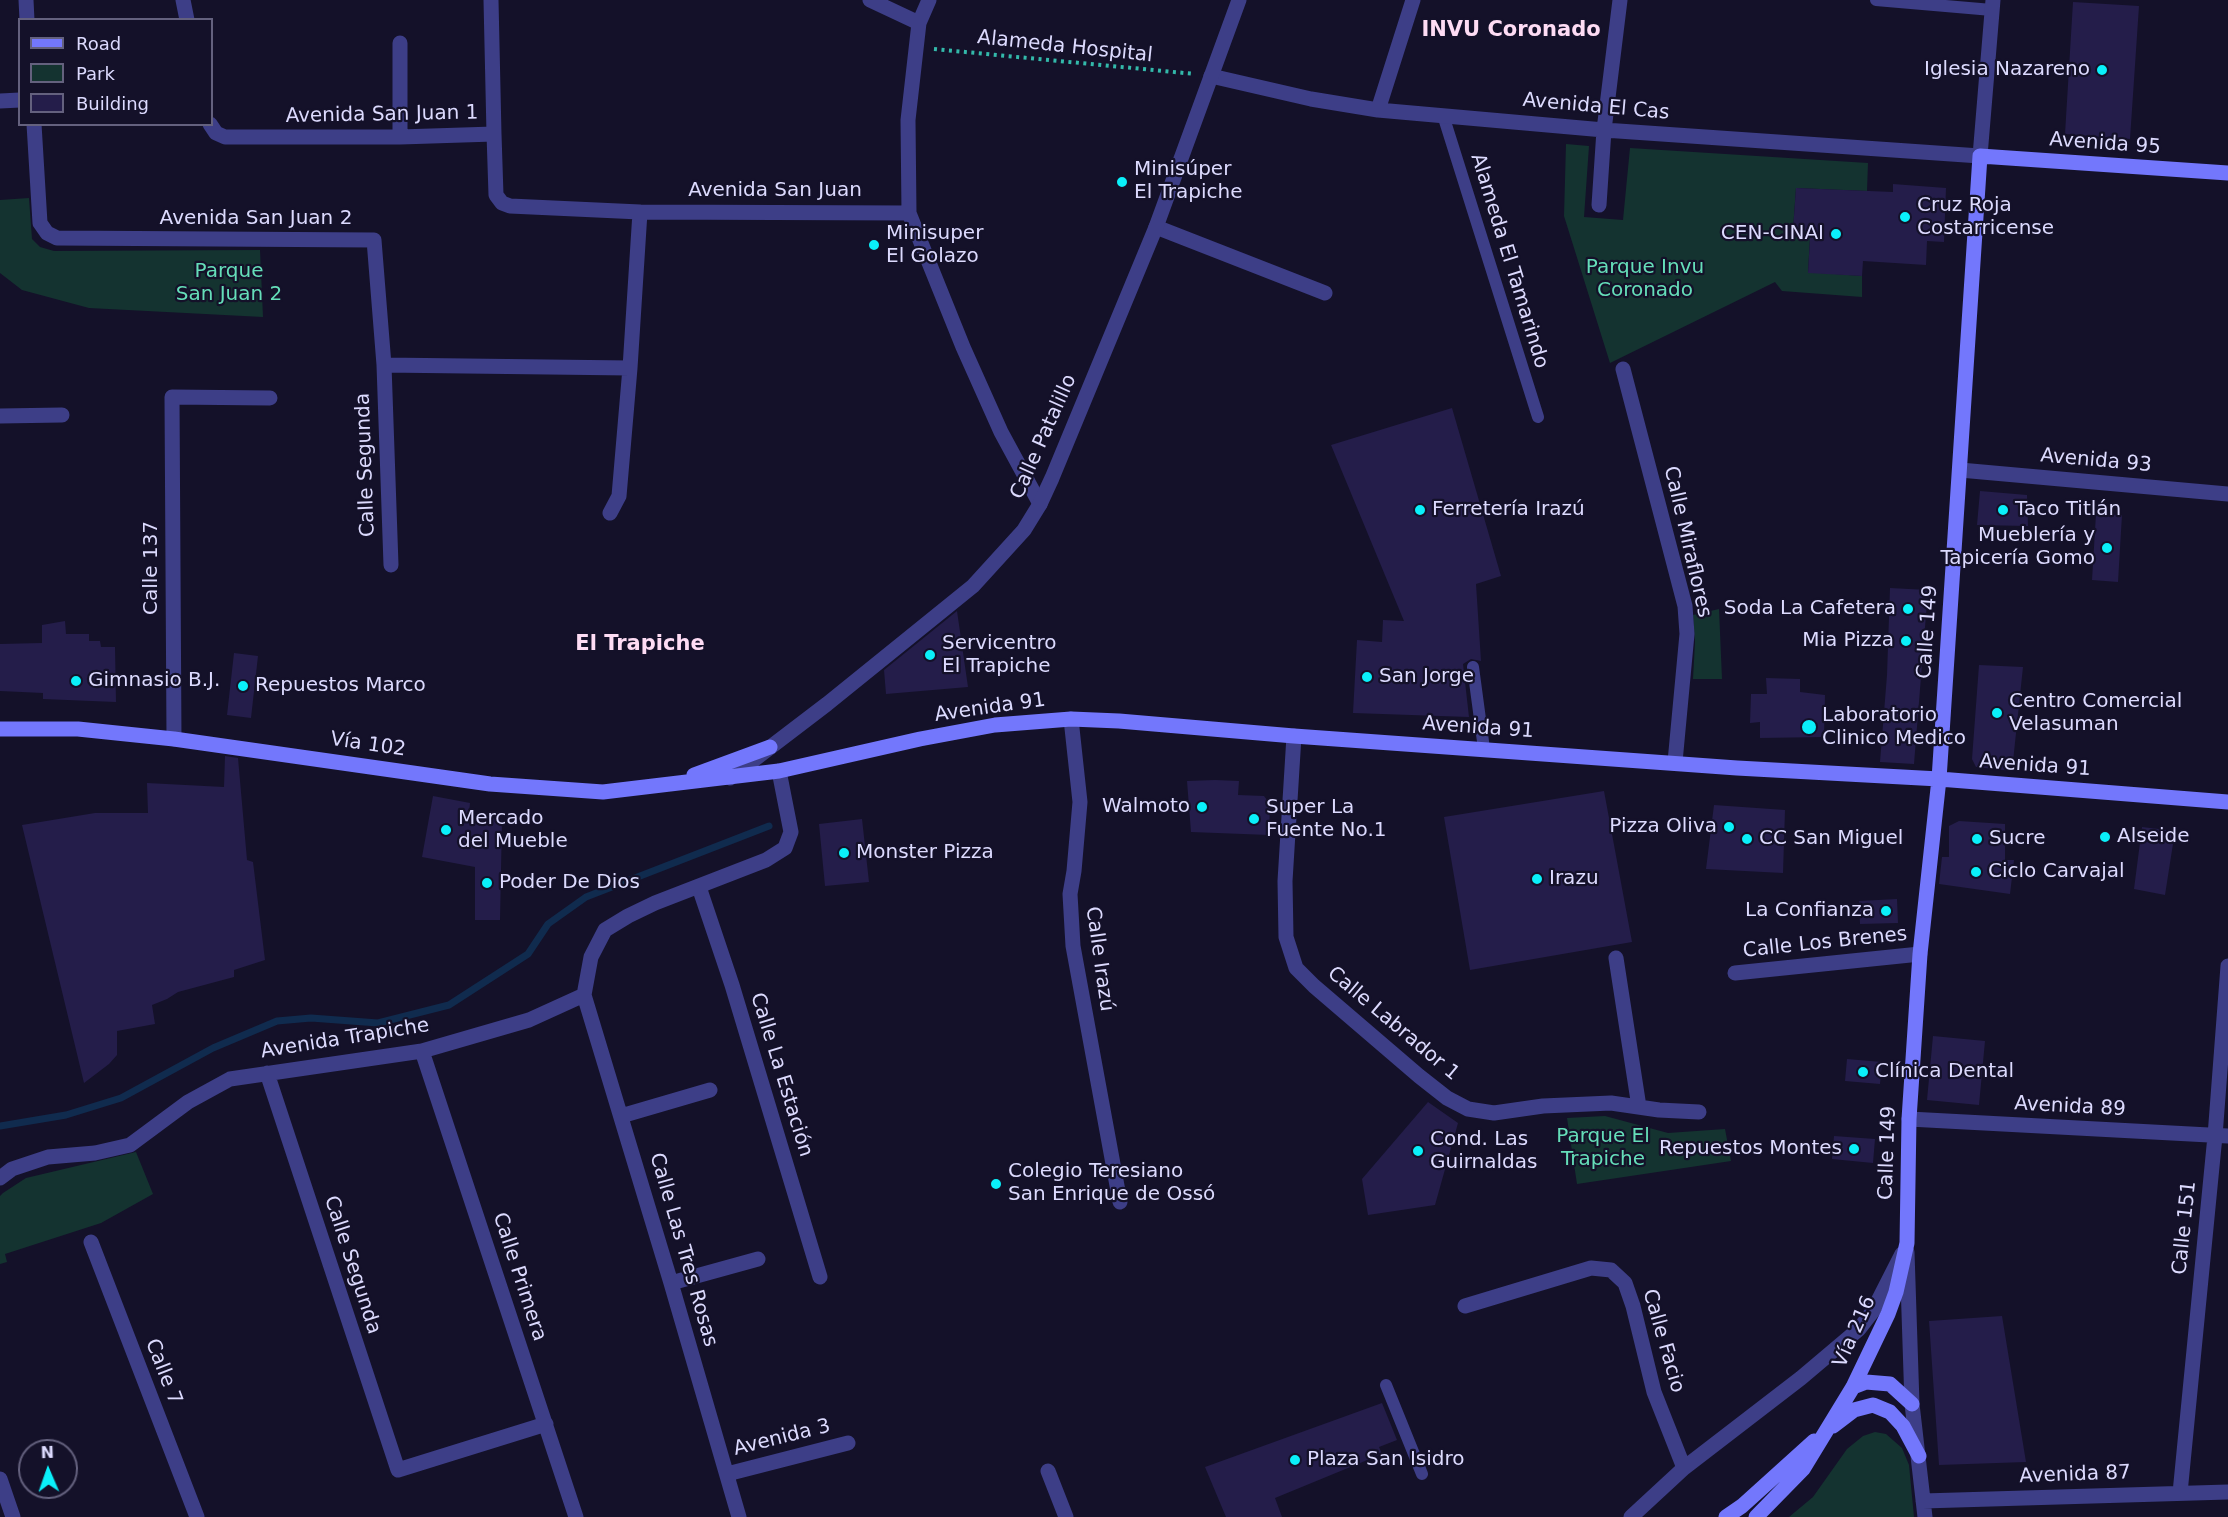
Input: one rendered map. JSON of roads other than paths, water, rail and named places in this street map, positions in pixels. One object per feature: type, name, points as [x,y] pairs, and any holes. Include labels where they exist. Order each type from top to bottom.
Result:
[{"type":"main road","name":"Avenida 95","points":[[1980,156],[2228,173]]},
{"type":"main road","name":"Calle 149","points":[[1907,1243],[1909,1119],[1920,954],[1939,779],[1980,156]]},
{"type":"main road","name":"Avenida 91","points":[[730,778],[779,771],[920,739],[995,725],[1071,719],[1737,768],[1939,779],[2228,802]]},
{"type":"main road","name":"Vía 102","points":[[0,729],[78,729],[174,738],[489,784],[603,792],[730,778]]},
{"type":"main road","points":[[658,785],[715,769],[770,747]]},
{"type":"main road","name":"Vía 216","points":[[1756,1517],[1803,1468],[1853,1387],[1888,1314],[1896,1292],[1907,1243]]},
{"type":"main road","points":[[1853,1387],[1866,1382],[1890,1384],[1912,1404]]},
{"type":"main road","points":[[1824,1432],[1854,1410],[1873,1406],[1890,1412],[1903,1426],[1918,1456]]},
{"type":"main road","name":"Vía 216","points":[[1726,1517],[1742,1506],[1824,1432]]},
{"type":"street","points":[[26,0],[27,18]]},
{"type":"street","points":[[183,0],[187,18]]},
{"type":"street","points":[[491,0],[494,134]]},
{"type":"street","points":[[870,0],[919,23]]},
{"type":"street","points":[[929,0],[919,23],[908,120],[909,213],[963,347],[1001,432],[1040,504]]},
{"type":"street","name":"Calle Patalillo","points":[[730,778],[827,704],[973,586],[1024,530],[1040,504],[1156,226],[1239,0]]},
{"type":"street","points":[[1378,110],[1413,0]]},
{"type":"street","points":[[1599,205],[1604,130],[1620,0]]},
{"type":"street","name":"Calle 149","points":[[1980,156],[1993,5]]},
{"type":"street","points":[[400,43],[400,137]]},
{"type":"street","name":"Avenida El Cas","points":[[1211,76],[1311,99],[1378,110],[1604,130],[1980,156]]},
{"type":"street","points":[[0,101],[18,100]]},
{"type":"street","name":"Avenida San Juan 2","points":[[34,126],[40,223],[47,233],[57,238],[374,240],[384,365]]},
{"type":"street","name":"Avenida San Juan 1","points":[[211,126],[216,134],[225,137],[400,137],[494,134],[496,195],[502,202],[510,206],[640,212]]},
{"type":"street","points":[[610,513],[619,496],[640,212]]},
{"type":"street","name":"Avenida San Juan","points":[[640,212],[909,213]]},
{"type":"street","points":[[1156,226],[1325,293]]},
{"type":"street","points":[[384,365],[630,368]]},
{"type":"street","name":"Calle Segunda","points":[[384,365],[391,565]]},
{"type":"street","name":"Calle Miraflores","points":[[1623,369],[1684,606],[1687,634],[1675,762]]},
{"type":"street","name":"Calle 137","points":[[174,738],[172,397],[270,398]]},
{"type":"street","points":[[0,416],[62,415]]},
{"type":"street","name":"Avenida 93","points":[[1960,470],[2228,494]]},
{"type":"street","name":"Calle Irazú","points":[[1071,719],[1080,802],[1070,894],[1074,946],[1120,1202]]},
{"type":"street","name":"Calle Labrador 1","points":[[1294,736],[1285,881],[1286,937],[1296,969],[1419,1076],[1447,1098],[1468,1109],[1494,1113],[1611,1103],[1659,1110],[1699,1112]]},
{"type":"street","points":[[584,996],[591,957],[605,930],[655,903],[766,860],[785,848],[791,832],[779,771]]},
{"type":"street","name":"Calle La Estación","points":[[699,887],[732,985],[820,1277]]},
{"type":"street","name":"Calle Los Brenes","points":[[1735,973],[1920,954]]},
{"type":"street","points":[[1616,958],[1640,1107]]},
{"type":"street","name":"Calle 151","points":[[2180,1493],[2222,1136],[2228,966]]},
{"type":"street","name":"Avenida Trapiche","points":[[0,1178],[12,1169],[48,1157],[95,1153],[130,1145],[188,1102],[230,1079],[422,1051],[529,1020],[584,996]]},
{"type":"street","name":"Calle Las Tres Rosas","points":[[584,996],[739,1517]]},
{"type":"street","name":"Calle Primera","points":[[422,1051],[576,1517]]},
{"type":"street","name":"Calle Segunda","points":[[267,1073],[398,1470],[546,1424]]},
{"type":"street","points":[[621,1116],[710,1090]]},
{"type":"street","name":"Avenida 89","points":[[1909,1119],[2222,1136]]},
{"type":"street","name":"Calle 7","points":[[91,1242],[196,1517]]},
{"type":"street","points":[[1631,1517],[1684,1468],[1801,1378],[1858,1329],[1873,1311],[1907,1243]]},
{"type":"street","name":"Calle 149","points":[[1907,1243],[1912,1404],[1925,1517]]},
{"type":"street","points":[[671,1283],[759,1258]]},
{"type":"street","name":"Calle Facio","points":[[1465,1306],[1591,1268],[1611,1270],[1625,1283],[1633,1306],[1654,1392],[1684,1468]]},
{"type":"street","name":"Avenida 3","points":[[727,1474],[848,1443]]},
{"type":"street","points":[[1048,1471],[1066,1517]]},
{"type":"street","points":[[0,1479],[13,1517]]},
{"type":"street","name":"Avenida 87","points":[[1923,1501],[2228,1492]]},
{"type":"lane","points":[[1876,0],[1993,5]]},
{"type":"lane","name":"Alameda El Tamarindo","points":[[1443,115],[1538,417]]},
{"type":"lane","points":[[1473,667],[1484,749]]},
{"type":"lane","points":[[1386,1385],[1422,1474]]},
{"type":"waterway","points":[[0,1126],[66,1115],[121,1098],[213,1048],[277,1021],[311,1018],[378,1023],[449,1005],[528,954],[548,924],[586,897],[769,826]]},
{"type":"place","name":"Iglesia Nazareno","points":[[2102,70]]},
{"type":"place","name":"Minisúper El Trapiche","points":[[1122,182]]},
{"type":"place","name":"Cruz Roja Costarricense","points":[[1905,217]]},
{"type":"place","name":"CEN-CINAI","points":[[1836,234]]},
{"type":"place","name":"Minisuper El Golazo","points":[[874,245]]},
{"type":"place","name":"Ferretería Irazú","points":[[1420,510]]},
{"type":"place","name":"Taco Titlán","points":[[2003,510]]},
{"type":"place","name":"Mueblería y Tapicería Gomo","points":[[2107,548]]},
{"type":"place","name":"Soda La Cafetera","points":[[1908,609]]},
{"type":"place","name":"Mia Pizza","points":[[1906,641]]},
{"type":"place","name":"Servicentro El Trapiche","points":[[930,655]]},
{"type":"place","name":"San Jorge","points":[[1367,677]]},
{"type":"place","name":"Gimnasio B.J.","points":[[76,681]]},
{"type":"place","name":"Repuestos Marco","points":[[243,686]]},
{"type":"place","name":"Centro Comercial Velasuman","points":[[1997,713]]},
{"type":"place","name":"Laboratorio Clinico Medico","points":[[1809,727]]},
{"type":"place","name":"Walmoto","points":[[1202,807]]},
{"type":"place","name":"Super La Fuente No.1","points":[[1254,819]]},
{"type":"place","name":"Pizza Oliva","points":[[1729,827]]},
{"type":"place","name":"Mercado del Mueble","points":[[446,830]]},
{"type":"place","name":"Alseide","points":[[2105,837]]},
{"type":"place","name":"CC San Miguel","points":[[1747,839]]},
{"type":"place","name":"Sucre","points":[[1977,839]]},
{"type":"place","name":"Monster Pizza","points":[[844,853]]},
{"type":"place","name":"Ciclo Carvajal","points":[[1976,872]]},
{"type":"place","name":"Irazu","points":[[1537,879]]},
{"type":"place","name":"Poder De Dios","points":[[487,883]]},
{"type":"place","name":"La Confianza","points":[[1886,911]]},
{"type":"place","name":"Clínica Dental","points":[[1863,1072]]},
{"type":"place","name":"Repuestos Montes","points":[[1854,1149]]},
{"type":"place","name":"Cond. Las Guirnaldas","points":[[1418,1151]]},
{"type":"place","name":"Colegio Teresiano San Enrique de Ossó","points":[[996,1184]]},
{"type":"place","name":"Plaza San Isidro","points":[[1295,1460]]},
{"type":"district","name":"INVU Coronado","points":[[1511,31]]},
{"type":"district","name":"El Trapiche","points":[[640,645]]},
{"type":"park label","name":"Parque Invu Coronado","points":[[1645,280]]},
{"type":"park label","name":"Parque San Juan 2","points":[[229,284]]},
{"type":"park label","name":"Parque El Trapiche","points":[[1603,1148]]}]
